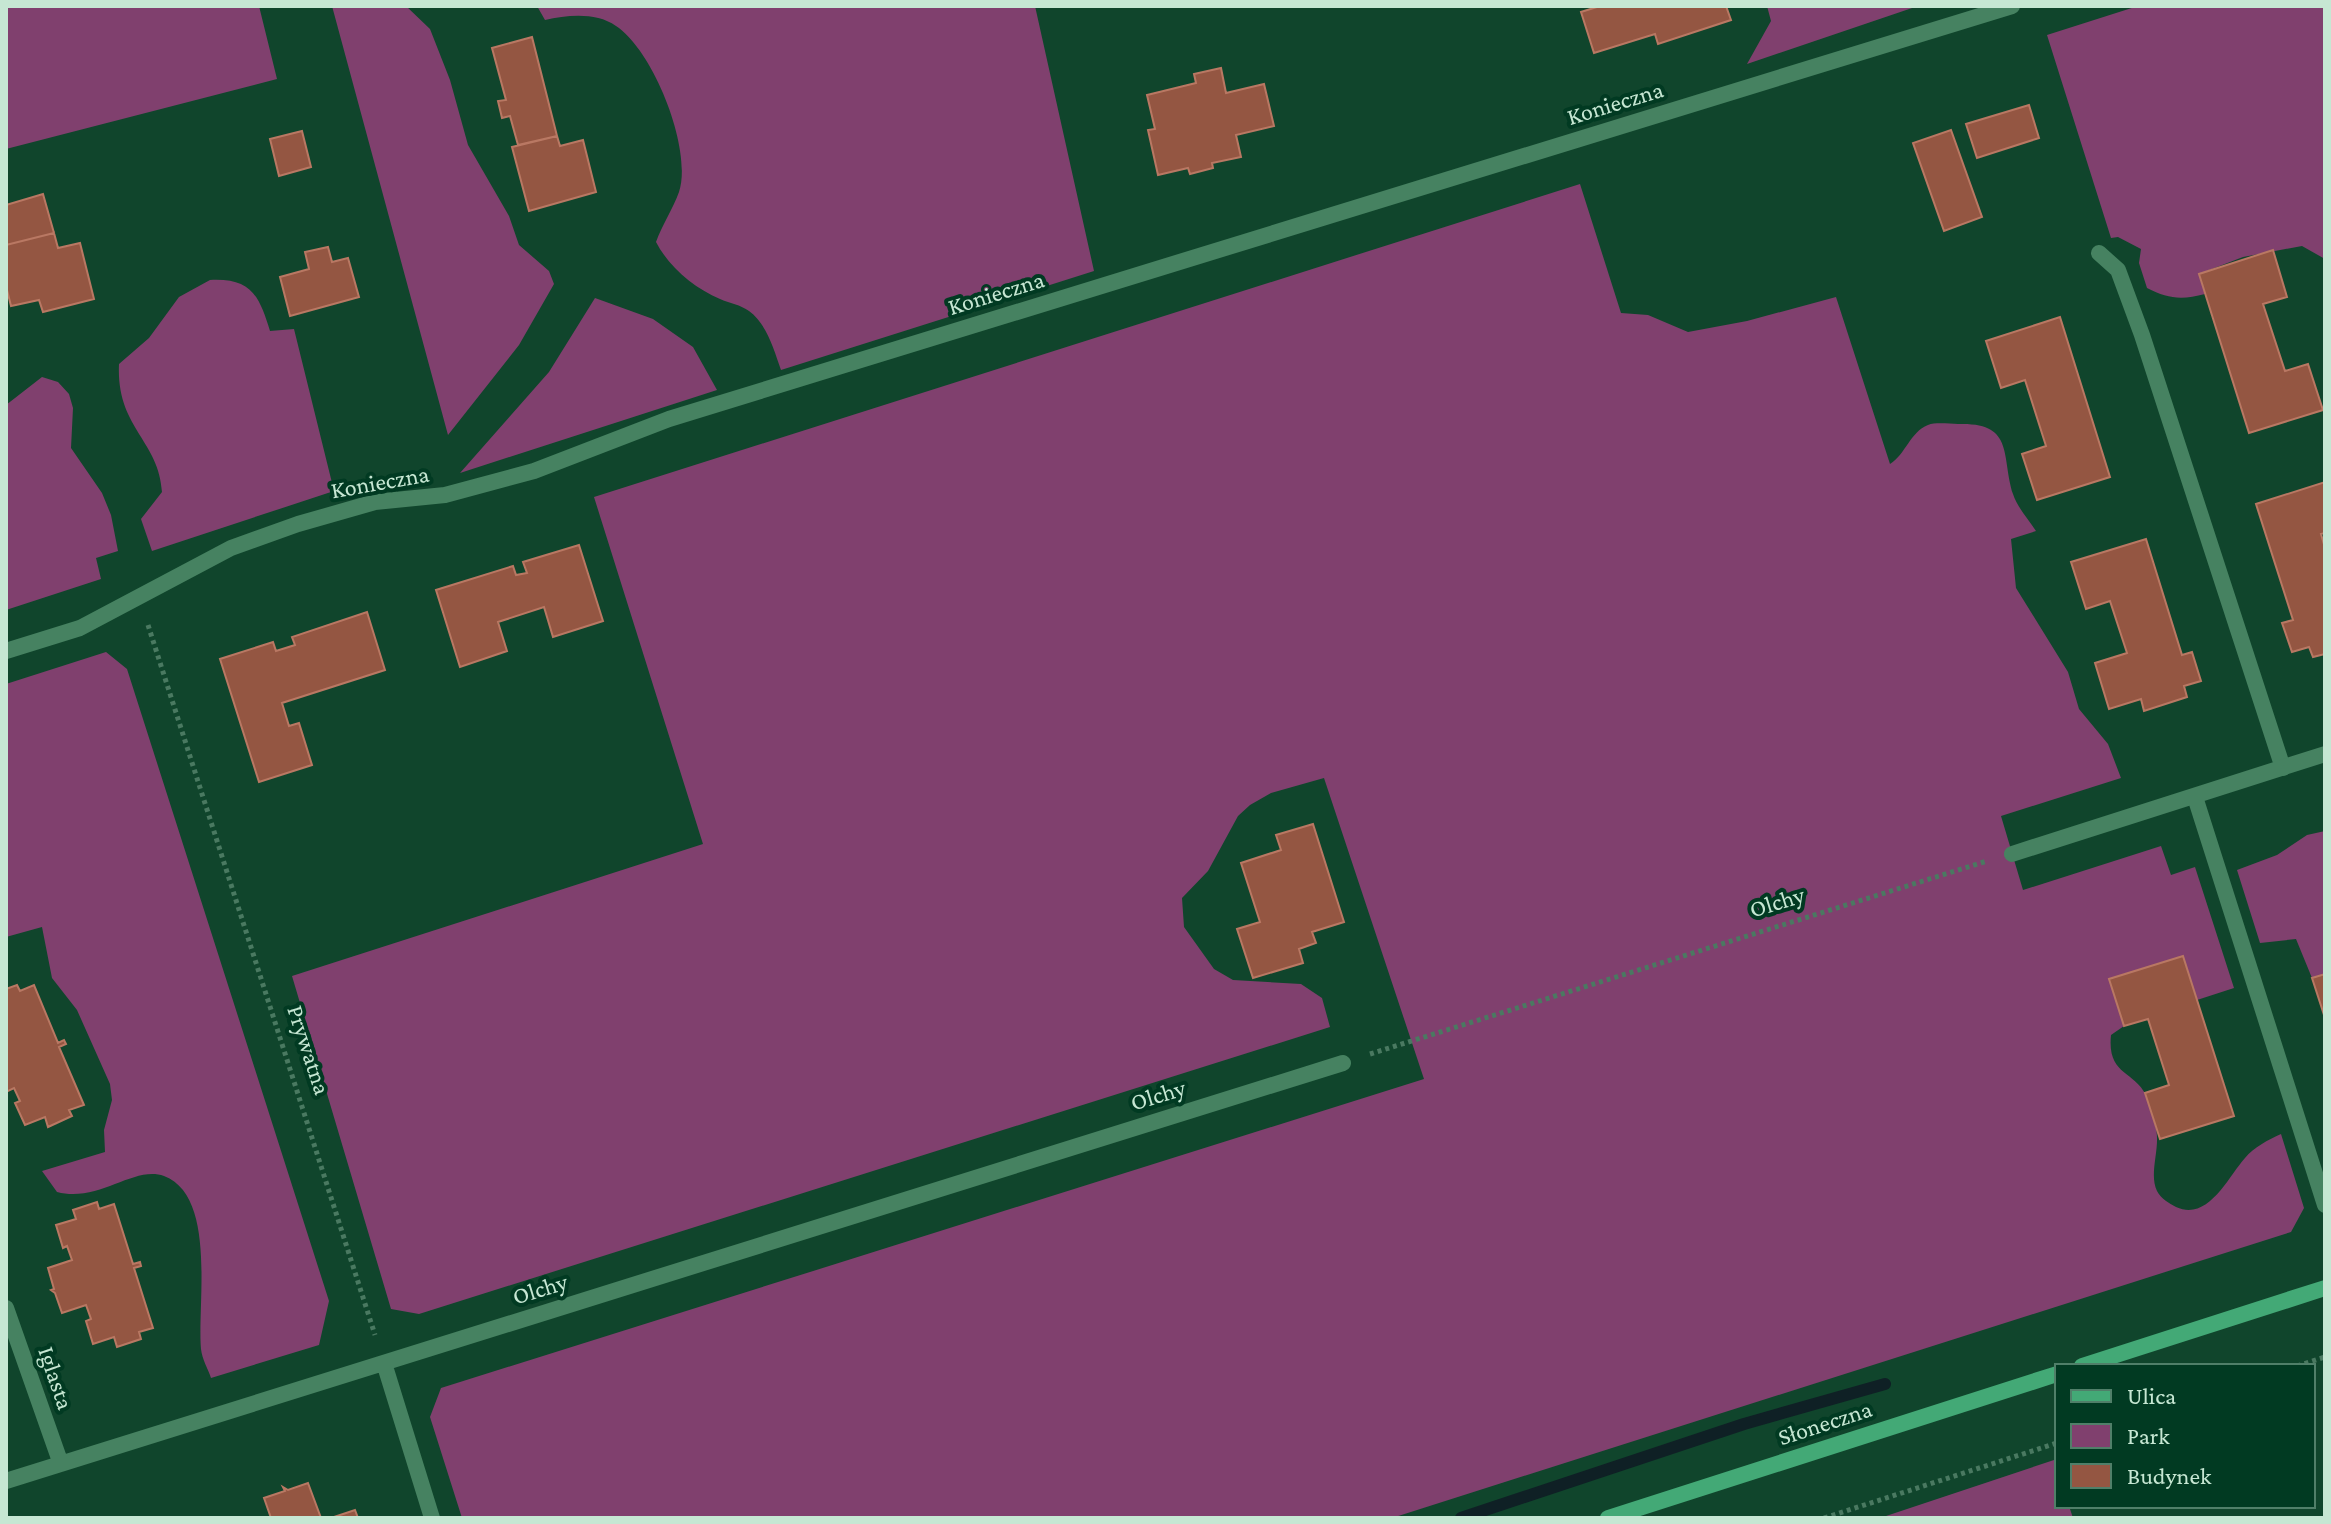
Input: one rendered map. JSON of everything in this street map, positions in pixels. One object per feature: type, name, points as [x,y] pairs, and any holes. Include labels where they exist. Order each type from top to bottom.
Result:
[{"type":"main road","points":[[2088,1364],[2325,1288]]},
{"type":"main road","name":"Słoneczna","points":[[1608,1518],[2055,1375]]},
{"type":"street","name":"Konieczna","points":[[6,651],[80,628],[231,548],[298,524],[375,502],[445,495],[534,471],[669,419],[2012,6]]},
{"type":"street","points":[[2099,253],[2118,270],[2142,335],[2283,768]]},
{"type":"street","points":[[2012,854],[2325,754]]},
{"type":"street","points":[[2195,797],[2325,1205]]},
{"type":"street","name":"Olchy","points":[[6,1481],[1343,1063]]},
{"type":"street","name":"Iglasta","points":[[6,1308],[61,1464]]},
{"type":"street","points":[[384,1363],[432,1518]]},
{"type":"path","name":"Prywatna","points":[[139,597],[384,1363]]},
{"type":"path","name":"Olchy","points":[[1343,1063],[2012,854]]},
{"type":"path","points":[[2303,1364],[2325,1357]]},
{"type":"path","points":[[1824,1518],[2055,1444]]},
{"type":"green space","points":[[6,6],[259,6],[277,79],[6,149]]},
{"type":"green space","points":[[332,6],[406,6],[430,29],[450,80],[468,145],[509,216],[519,245],[549,271],[554,284],[519,345],[448,435]]},
{"type":"green space","points":[[537,6],[1035,6],[1094,271],[781,370],[769,338],[755,316],[692,283],[675,268],[656,242],[679,192],[682,174],[675,127],[667,102],[643,56],[630,38],[600,18],[582,16],[545,20]]},
{"type":"green space","points":[[1767,6],[1918,6],[1747,64],[1771,21]]},
{"type":"green space","points":[[2138,6],[2325,6],[2325,259],[2302,246],[2243,257],[2199,274],[2205,294],[2175,297],[2147,288],[2139,263],[2141,249],[2118,237],[2111,238],[2047,35]]},
{"type":"green space","points":[[1580,184],[1621,313],[1648,315],[1688,332],[1747,321],[1836,297],[1890,464],[1922,428],[1931,424],[1976,425],[1997,435],[2015,499],[2036,531],[2011,539],[2016,588],[2068,672],[2079,709],[2108,744],[2121,778],[2001,816],[2023,890],[2161,846],[2171,875],[2195,867],[2234,988],[2197,1000],[2183,956],[2110,980],[2124,1026],[2111,1035],[2113,1058],[2122,1071],[2141,1087],[2149,1102],[2157,1133],[2155,1184],[2163,1199],[2187,1210],[2198,1208],[2216,1195],[2253,1150],[2281,1134],[2304,1208],[2291,1232],[1392,1518],[462,1518],[430,1417],[441,1388],[1424,1079],[1324,778],[1271,793],[1250,805],[1238,816],[1208,871],[1182,898],[1184,927],[1214,969],[1233,980],[1301,984],[1322,998],[1330,1027],[419,1314],[391,1309],[292,976],[703,844],[594,497]]},
{"type":"green space","points":[[210,280],[235,282],[251,291],[262,308],[270,331],[294,329],[334,491],[152,551],[141,519],[162,492],[159,474],[124,404],[119,364],[149,338],[179,297]]},
{"type":"green space","points":[[595,298],[653,319],[693,347],[717,390],[460,473],[549,372]]},
{"type":"green space","points":[[42,377],[58,382],[69,394],[73,408],[71,448],[102,493],[111,515],[118,551],[96,558],[101,579],[6,610],[6,405]]},
{"type":"green space","points":[[106,652],[127,669],[329,1301],[319,1345],[211,1378],[201,1349],[202,1280],[198,1228],[192,1205],[181,1187],[164,1176],[153,1174],[87,1193],[72,1194],[57,1192],[42,1171],[105,1152],[104,1130],[112,1100],[110,1084],[77,1010],[52,978],[42,927],[6,937],[6,684]]},
{"type":"green space","points":[[2325,831],[2325,974],[2312,978],[2296,939],[2260,943],[2237,870],[2277,855],[2307,835]]},
{"type":"green space","points":[[2054,1460],[2055,1508],[2070,1508],[2073,1518],[1880,1518]]},
{"type":"building","points":[[1600,6],[1726,6],[1731,20],[1658,44],[1655,34],[1594,53],[1581,12]]},
{"type":"building","points":[[532,37],[557,136],[518,145],[510,116],[502,118],[498,101],[506,100],[492,48]]},
{"type":"building","points":[[1221,68],[1226,93],[1264,84],[1274,126],[1236,135],[1241,157],[1212,163],[1213,168],[1190,174],[1188,168],[1158,175],[1148,130],[1155,129],[1147,95],[1196,83],[1194,74]]},
{"type":"building","points":[[2029,105],[2039,138],[1977,158],[1966,124]]},
{"type":"building","points":[[1951,130],[1982,217],[1944,231],[1913,143]]},
{"type":"building","points":[[302,131],[311,167],[279,176],[270,139]]},
{"type":"building","points":[[557,136],[560,146],[583,140],[596,192],[529,211],[512,147]]},
{"type":"building","points":[[43,194],[54,233],[6,245],[6,205]]},
{"type":"building","points":[[54,233],[58,248],[80,243],[94,299],[43,312],[39,300],[11,306],[6,286],[6,245]]},
{"type":"building","points":[[328,247],[332,262],[348,258],[359,297],[290,316],[280,277],[309,269],[305,252]]},
{"type":"building","points":[[2273,250],[2287,297],[2263,304],[2285,371],[2308,364],[2323,410],[2249,433],[2199,274]]},
{"type":"building","points":[[2060,317],[2110,477],[2037,500],[2022,454],[2046,446],[2025,380],[2001,388],[1986,341]]},
{"type":"building","points":[[2325,482],[2325,533],[2321,534],[2325,548],[2325,654],[2313,657],[2309,647],[2292,652],[2282,623],[2293,620],[2256,504]]},
{"type":"building","points":[[2146,539],[2182,655],[2192,652],[2201,681],[2184,686],[2187,697],[2144,711],[2141,699],[2109,709],[2095,663],[2127,653],[2110,601],[2086,609],[2071,562]]},
{"type":"building","points":[[579,545],[603,621],[553,637],[544,607],[498,622],[507,651],[460,667],[436,590],[513,566],[516,575],[527,573],[523,562]]},
{"type":"building","points":[[367,612],[385,670],[282,703],[289,726],[299,723],[312,765],[259,782],[220,659],[273,642],[276,651],[295,645],[292,637]]},
{"type":"building","points":[[1313,824],[1344,922],[1312,932],[1316,943],[1299,949],[1303,963],[1253,978],[1237,929],[1260,922],[1241,863],[1281,850],[1276,835]]},
{"type":"building","points":[[2183,956],[2234,1116],[2160,1139],[2145,1093],[2169,1085],[2148,1019],[2124,1026],[2109,979]]},
{"type":"building","points":[[2325,974],[2325,1018],[2312,978]]},
{"type":"building","points":[[17,985],[20,991],[34,985],[58,1043],[64,1040],[66,1044],[59,1047],[84,1105],[69,1110],[72,1116],[48,1127],[45,1117],[25,1125],[15,1103],[20,1101],[14,1088],[6,1092],[6,989]]},
{"type":"building","points":[[97,1202],[99,1209],[114,1204],[133,1264],[140,1262],[141,1266],[134,1268],[153,1328],[139,1332],[141,1339],[117,1347],[114,1337],[93,1344],[86,1321],[91,1319],[86,1305],[62,1313],[51,1290],[54,1289],[48,1268],[72,1260],[67,1246],[63,1248],[56,1225],[76,1219],[73,1210]]},
{"type":"building","points":[[308,1483],[321,1518],[271,1518],[264,1498],[285,1491],[283,1487],[288,1490]]},
{"type":"building","points":[[355,1510],[358,1518],[331,1518]]},
{"type":"waterway","points":[[1461,1518],[1744,1424],[1885,1384]]}]
